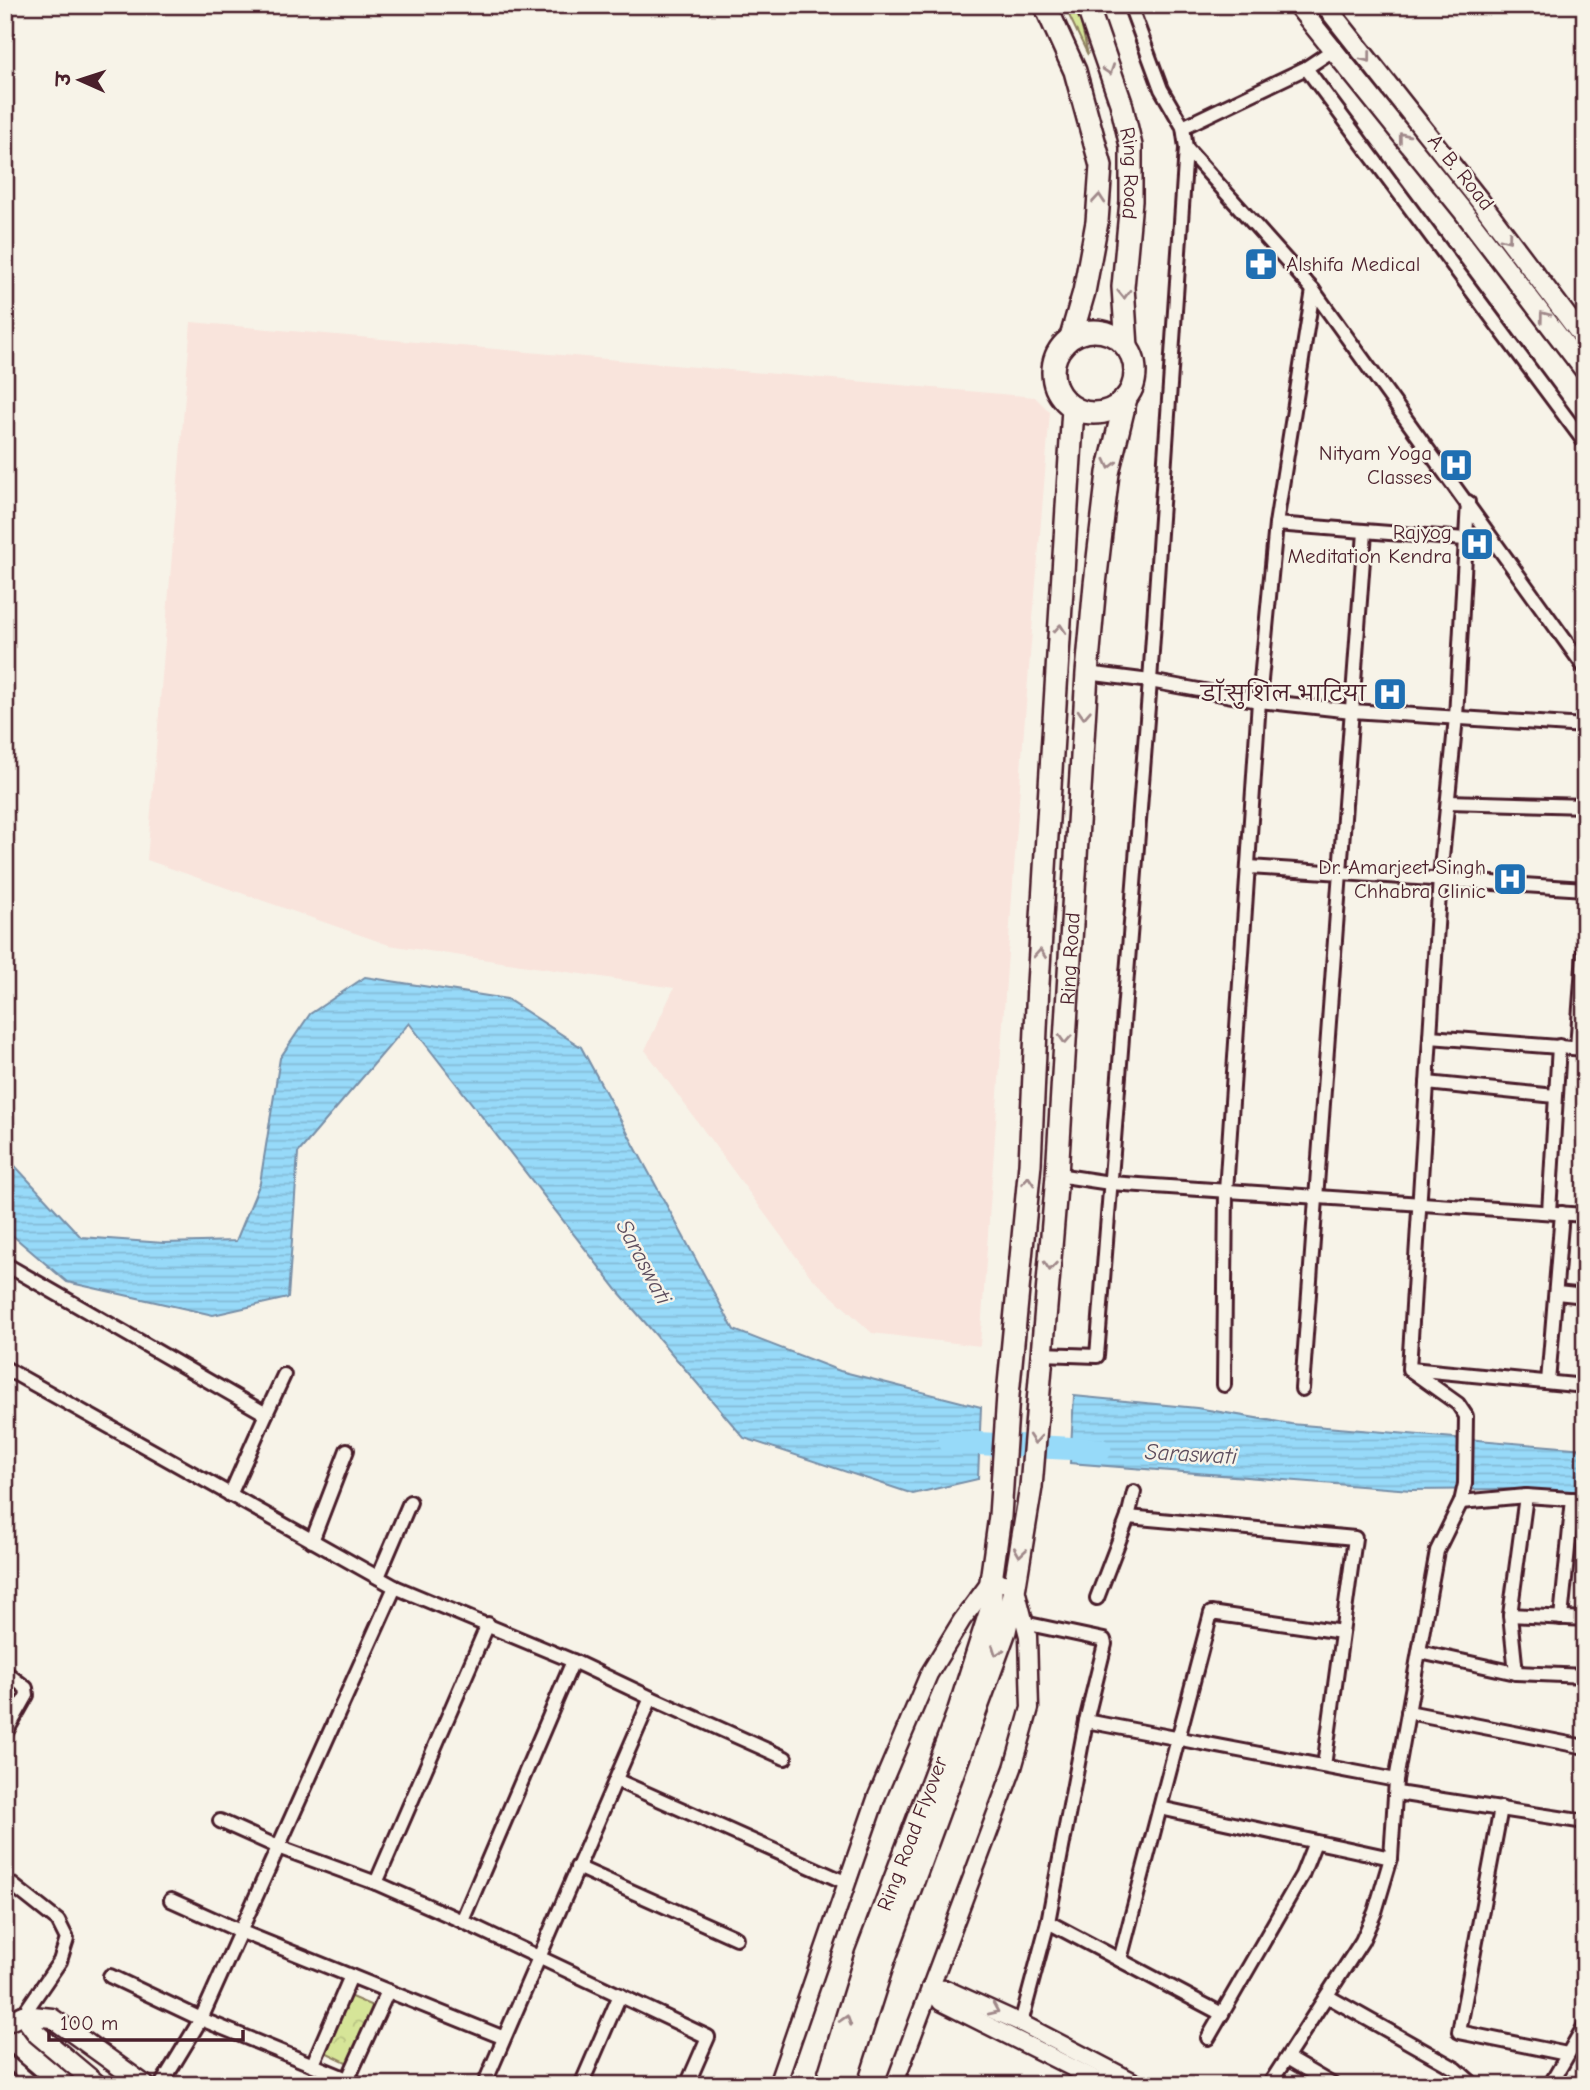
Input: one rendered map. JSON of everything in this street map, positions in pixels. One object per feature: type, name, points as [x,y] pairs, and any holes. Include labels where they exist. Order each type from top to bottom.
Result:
[{"type":"highway","points":[[1045,5],[1075,71],[1101,166],[1097,222],[1087,281],[1071,337]]},
{"type":"highway","name":"Ring Road","points":[[1087,5],[1121,103],[1131,146],[1131,201],[1123,287],[1127,347]]},
{"type":"highway","points":[[1101,331],[1120,339],[1127,347],[1135,363],[1135,372],[1131,390],[1118,406],[1096,413],[1073,408],[1057,391],[1053,369],[1059,350],[1071,337],[1080,332],[1101,331]]},
{"type":"highway","name":"Ring Road","points":[[1025,1520],[1031,1487],[1057,1175],[1087,673],[1108,473],[1126,398]]},
{"type":"highway","name":"Ring Road Flyover","points":[[844,2085],[875,1957],[991,1610],[991,1581],[1000,1516],[1008,1395],[1030,1164],[1038,984],[1073,408]]},
{"type":"highway","name":"Ring Road Flyover","points":[[826,2085],[1005,1631],[1025,1520]]},
{"type":"main road","name":"A. B. Road","points":[[1297,5],[1462,210],[1585,371]]},
{"type":"main road","name":"A. B. Road","points":[[1325,5],[1480,201],[1585,340]]},
{"type":"main road","points":[[23,2015],[37,2034],[98,2085]]},
{"type":"main road","points":[[5,2023],[23,2015],[52,2018],[145,2085]]},
{"type":"street","points":[[1042,1354],[1097,1356],[1150,681],[1186,148],[1182,127],[1161,89],[1130,5]]},
{"type":"street","points":[[1182,127],[1306,68],[1333,50]]},
{"type":"street","points":[[1306,68],[1585,443]]},
{"type":"street","points":[[1186,148],[1314,290],[1585,668]]},
{"type":"street","points":[[1224,1385],[1226,1191],[1259,701],[1276,524],[1314,290]]},
{"type":"street","points":[[1409,1369],[1440,878],[1456,717],[1468,502]]},
{"type":"street","points":[[1276,524],[1465,539]]},
{"type":"street","points":[[1302,1389],[1314,1197],[1366,532]]},
{"type":"street","points":[[1087,673],[1150,681],[1259,701],[1352,712],[1585,726]]},
{"type":"street","points":[[1448,802],[1585,806]]},
{"type":"street","points":[[1249,867],[1585,889]]},
{"type":"street","points":[[1430,1037],[1581,1049],[1585,939]]},
{"type":"street","points":[[1548,1382],[1557,1293],[1555,1096],[1559,1046]]},
{"type":"street","points":[[1427,1083],[1555,1096]]},
{"type":"street","points":[[1057,1175],[1110,1183],[1585,1214]]},
{"type":"street","points":[[5,1264],[266,1415]]},
{"type":"street","points":[[1557,1293],[1585,1296]]},
{"type":"street","points":[[5,1368],[395,1587],[573,1661],[785,1758]]},
{"type":"street","points":[[1409,1369],[1585,1386]]},
{"type":"street","points":[[1269,2085],[1362,1941],[1375,1912],[1391,1858],[1397,1786],[1408,1712],[1437,1551],[1461,1502],[1465,1484],[1466,1416],[1458,1404],[1409,1369]]},
{"type":"street","points":[[230,1495],[284,1375]]},
{"type":"street","points":[[312,1541],[347,1450]]},
{"type":"street","points":[[1097,1598],[1128,1517],[1134,1492]]},
{"type":"street","points":[[1461,1502],[1526,1496],[1579,1500],[1561,1618]]},
{"type":"street","points":[[1516,1673],[1510,1615],[1526,1496]]},
{"type":"street","points":[[378,1577],[410,1502]]},
{"type":"street","points":[[1128,1517],[1355,1538],[1324,1766]]},
{"type":"street","points":[[777,2085],[877,1796],[929,1674],[962,1620],[991,1581],[1015,1585],[1028,1636],[1030,1708],[1013,1768],[894,2085]]},
{"type":"street","points":[[161,2085],[201,2019],[242,1933],[395,1587]]},
{"type":"street","points":[[1120,1960],[1212,1613],[1342,1632]]},
{"type":"street","points":[[1510,1615],[1585,1619]]},
{"type":"street","points":[[1021,2023],[1048,1923],[1104,1640],[1024,1623]]},
{"type":"street","points":[[376,1884],[488,1624]]},
{"type":"street","points":[[1420,1652],[1516,1673],[1585,1676]]},
{"type":"street","points":[[462,1921],[573,1661]]},
{"type":"street","points":[[5,1672],[26,1688],[27,1695],[5,1734]]},
{"type":"street","points":[[484,2085],[502,2037],[651,1698]]},
{"type":"street","points":[[1408,1712],[1585,1747]]},
{"type":"street","points":[[1086,1721],[1324,1766],[1397,1786],[1585,1822]]},
{"type":"street","points":[[616,1780],[847,1883]]},
{"type":"street","points":[[1160,1808],[1391,1858]]},
{"type":"street","points":[[1501,1808],[1458,2032],[1567,2054]]},
{"type":"street","points":[[220,1821],[462,1921],[708,2037],[687,2085]]},
{"type":"street","points":[[1208,2038],[1302,1875],[1315,1842]]},
{"type":"street","points":[[577,1867],[736,1938]]},
{"type":"street","points":[[5,1879],[58,1921],[67,1939],[60,1961],[23,2015]]},
{"type":"street","points":[[172,1900],[242,1933],[502,2037]]},
{"type":"street","points":[[1048,1923],[1222,2014]]},
{"type":"street","points":[[110,1976],[201,2019],[362,2085]]},
{"type":"street","points":[[313,2064],[351,1976]]},
{"type":"street","points":[[930,1988],[946,1989],[1021,2023],[1140,2085]]},
{"type":"street","points":[[930,1988],[941,2002],[1107,2085]]},
{"type":"street","points":[[348,2079],[388,1991]]},
{"type":"street","points":[[581,2085],[620,1995]]},
{"type":"street","points":[[1327,1996],[1456,2069],[1474,2085]]},
{"type":"street","points":[[1550,2085],[1584,2029]]},
{"type":"street","points":[[1287,2058],[1333,2085]]},
{"type":"shaded area","points":[[5,5],[11,5],[5,331]]},
{"type":"shaded area","points":[[191,322],[1035,397],[1050,412],[1024,729],[980,1346],[872,1333],[811,1277],[645,1050],[674,988],[389,945],[147,860]]},
{"type":"green space","points":[[1064,5],[1077,5],[1088,55]]},
{"type":"green space","points":[[349,1996],[375,2007],[348,2063],[323,2051]]},
{"type":"water","points":[[365,977],[507,999],[581,1047],[734,1330],[840,1371],[981,1407],[978,1479],[913,1494],[744,1438],[618,1291],[409,1023],[298,1153],[288,1298],[213,1315],[67,1282],[5,1229],[5,1155],[81,1237],[164,1243],[236,1241],[260,1183],[280,1058],[310,1014]]},
{"type":"water","points":[[1074,1396],[1197,1408],[1291,1424],[1585,1449],[1585,1494],[1514,1489],[1411,1490],[1070,1463]]},
{"type":"waterway","name":"Saraswati","points":[[949,1442],[1100,1450]]},
{"type":"railway","points":[[5,2050],[46,2085]]},
{"type":"railway","points":[[5,2068],[25,2085]]},
{"type":"place","name":"Alshifa Medical","points":[[1261,264]]},
{"type":"place","name":"Nityam Yoga Classes","points":[[1456,465]]},
{"type":"place","name":"Rajyog Meditation Kendra","points":[[1477,544]]},
{"type":"place","name":"डॉ.सुशिल भाटिया","points":[[1390,694]]},
{"type":"place","name":"Dr. Amarjeet Singh Chhabra Clinic","points":[[1510,879]]}]
